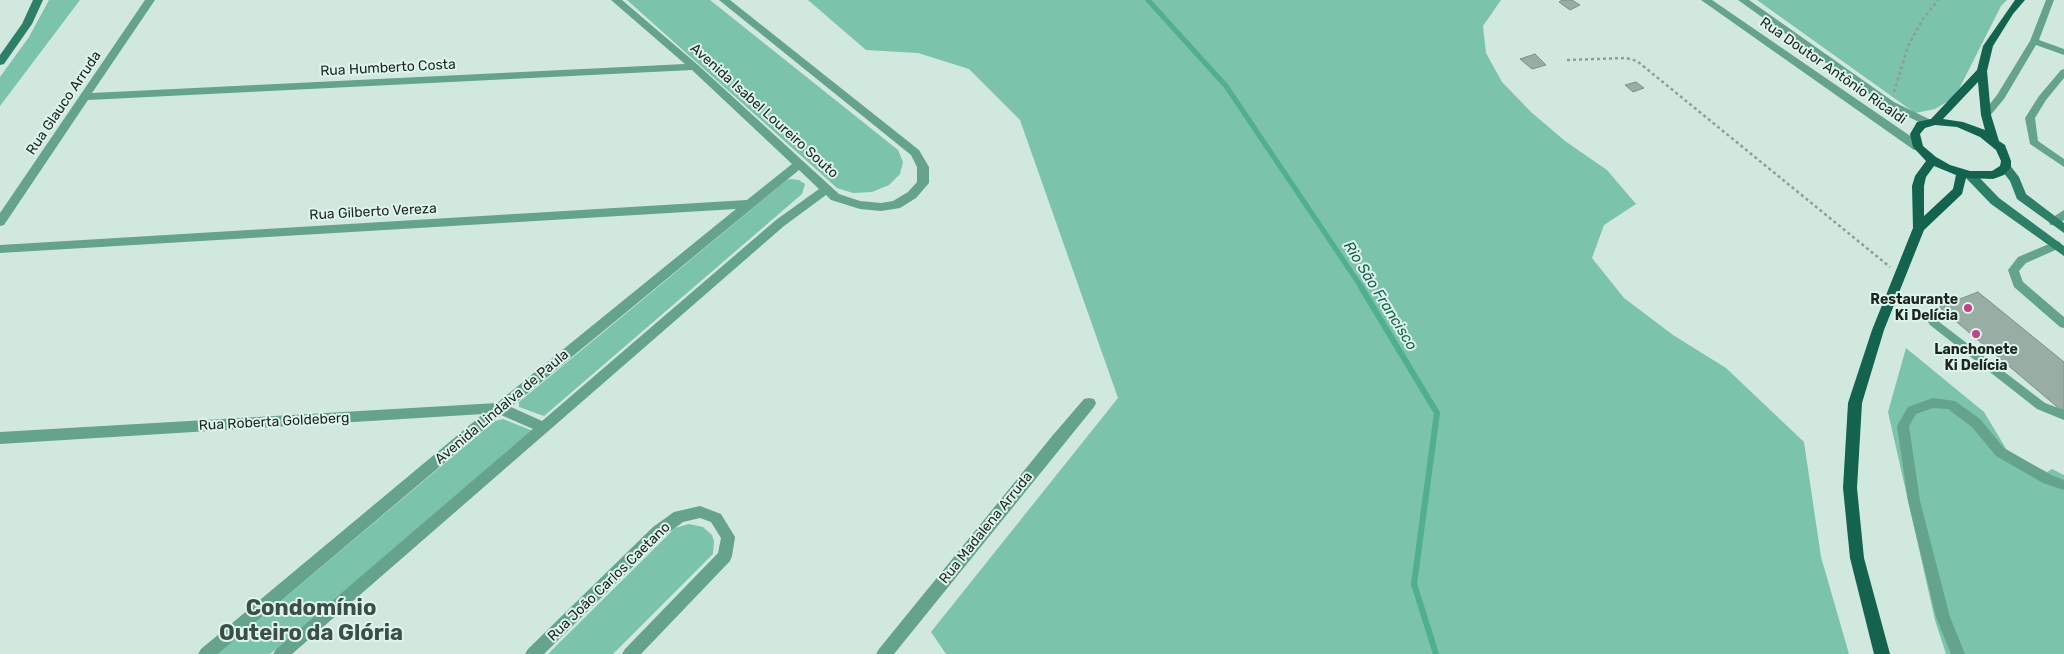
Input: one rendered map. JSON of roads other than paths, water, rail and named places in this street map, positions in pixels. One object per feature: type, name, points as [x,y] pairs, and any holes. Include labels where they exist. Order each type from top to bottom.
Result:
[{"type":"main road","points":[[0,62],[27,24],[38,0]]},
{"type":"main road","points":[[1994,142],[1986,115],[1982,71],[1988,46],[2009,13],[2020,0]]},
{"type":"main road","points":[[1982,71],[1931,122],[1916,129],[1915,140],[1918,147],[1932,160],[1966,174],[1993,175],[2005,167]]},
{"type":"main road","points":[[1931,122],[1947,121],[1972,128],[1994,142],[2005,155],[2005,167],[2015,180],[2021,196],[2059,225]]},
{"type":"main road","points":[[1882,654],[1857,558],[1850,488],[1855,404],[1878,330],[1919,228],[1918,186],[1921,176],[1932,160]]},
{"type":"main road","points":[[1919,228],[1958,191],[1966,174]]},
{"type":"main road","points":[[1966,174],[1995,201],[2060,249]]},
{"type":"street","name":"Rua Glauco Arruda","points":[[0,222],[150,0]]},
{"type":"street","name":"Avenida Isabel Loureiro Souto","points":[[616,0],[694,67],[835,197],[860,205],[881,207],[896,205],[912,195],[923,183],[923,167],[914,153],[724,0]]},
{"type":"street","name":"Rua Doutor Antônio Ricaldi","points":[[1706,0],[1918,147]]},
{"type":"street","name":"Rua Doutor Antônio Ricaldi","points":[[1743,0],[1890,104],[1931,122]]},
{"type":"street","name":"Rua Humberto Costa","points":[[84,97],[694,67]]},
{"type":"street","name":"Avenida Lindalva de Paula","points":[[206,654],[500,408],[747,204],[800,163]]},
{"type":"street","points":[[282,654],[780,223],[826,189]]},
{"type":"street","name":"Rua Gilberto Vereza","points":[[0,249],[747,204]]},
{"type":"street","name":"Rua Madalena Arruda","points":[[884,654],[1089,403]]},
{"type":"street","name":"Rua Roberta Goldeberg","points":[[0,438],[500,408],[545,428]]},
{"type":"street","name":"Rua João Carlos Caetano","points":[[533,654],[658,532],[679,516],[700,512],[716,518],[728,537],[725,556],[630,654]]},
{"type":"lane","points":[[1986,115],[2001,97],[2034,41],[2050,0]]},
{"type":"lane","points":[[2034,41],[2064,52]]},
{"type":"lane","points":[[2064,72],[2042,98],[2030,118],[2033,142],[2064,164]]},
{"type":"lane","points":[[2059,225],[2064,214]]},
{"type":"lane","points":[[2060,249],[2022,260],[2013,270],[2018,284],[2064,324]]},
{"type":"lane","points":[[1934,322],[2041,406],[2064,415]]},
{"type":"lane","points":[[1958,654],[1943,617],[1914,501],[1903,426],[1912,410],[1933,404],[1951,404],[1976,423],[2000,452],[2047,479],[2064,485]]},
{"type":"waterway","name":"Rio São Francisco","points":[[1148,0],[1226,86],[1362,288]]},
{"type":"waterway","name":"Rio São Francisco","points":[[1361,287],[1437,413],[1414,584],[1436,654]]},
{"type":"place","name":"Restaurante Ki Delícia","points":[[1968,308]]},
{"type":"place","name":"Lanchonete Ki Delícia","points":[[1976,334]]},
{"type":"district","name":"Condomínio Outeiro da Glória","points":[[311,622]]}]
